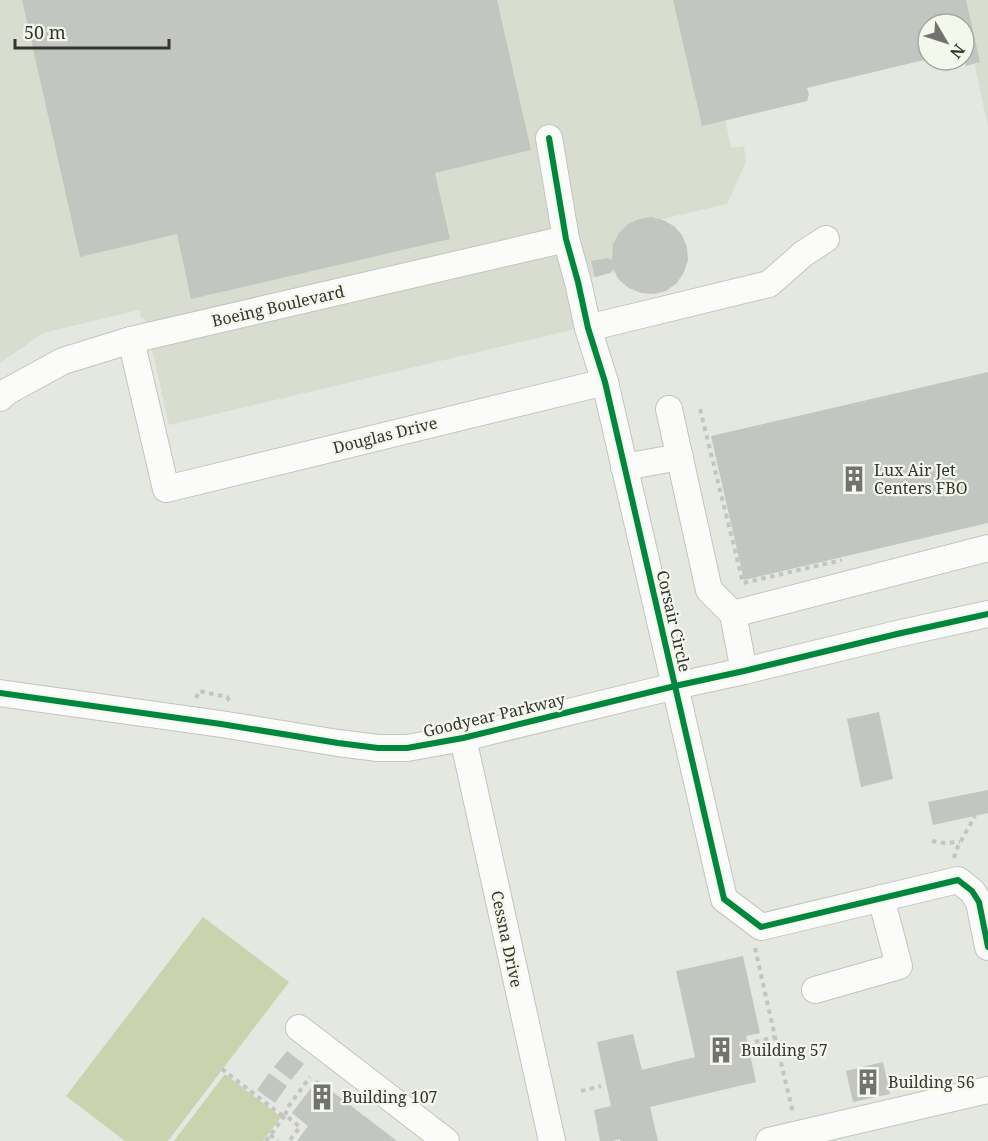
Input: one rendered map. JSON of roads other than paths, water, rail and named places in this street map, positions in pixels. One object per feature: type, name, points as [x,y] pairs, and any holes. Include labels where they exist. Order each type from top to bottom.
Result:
[{"type":"street","name":"Corsair Circle","points":[[549,138],[566,239],[588,328],[605,382],[724,899],[761,927],[958,880],[982,897],[978,902],[988,947]]},
{"type":"street","name":"Boeing Boulevard","points":[[0,398],[8,391],[63,361],[131,340],[566,239]]},
{"type":"street","points":[[588,328],[769,284],[803,254],[826,239]]},
{"type":"street","name":"Douglas Drive","points":[[131,340],[166,489],[605,382]]},
{"type":"street","points":[[669,409],[709,590],[733,614],[744,671]]},
{"type":"street","points":[[624,467],[680,457]]},
{"type":"street","points":[[733,614],[988,548]]},
{"type":"street","name":"Goodyear Parkway","points":[[0,693],[338,743],[378,748],[407,748],[463,738],[675,686],[988,614]]},
{"type":"street","name":"Cessna Drive","points":[[463,738],[552,1141]]},
{"type":"street","points":[[815,990],[899,966],[881,898]]},
{"type":"street","points":[[299,1028],[446,1141]]},
{"type":"street","points":[[769,1141],[988,1090]]},
{"type":"place","name":"Lux Air Jet Centers FBO","points":[[854,479]]},
{"type":"place","name":"Building 57","points":[[721,1050]]},
{"type":"place","name":"Building 56","points":[[868,1082]]},
{"type":"place","name":"Building 107","points":[[322,1097]]}]
